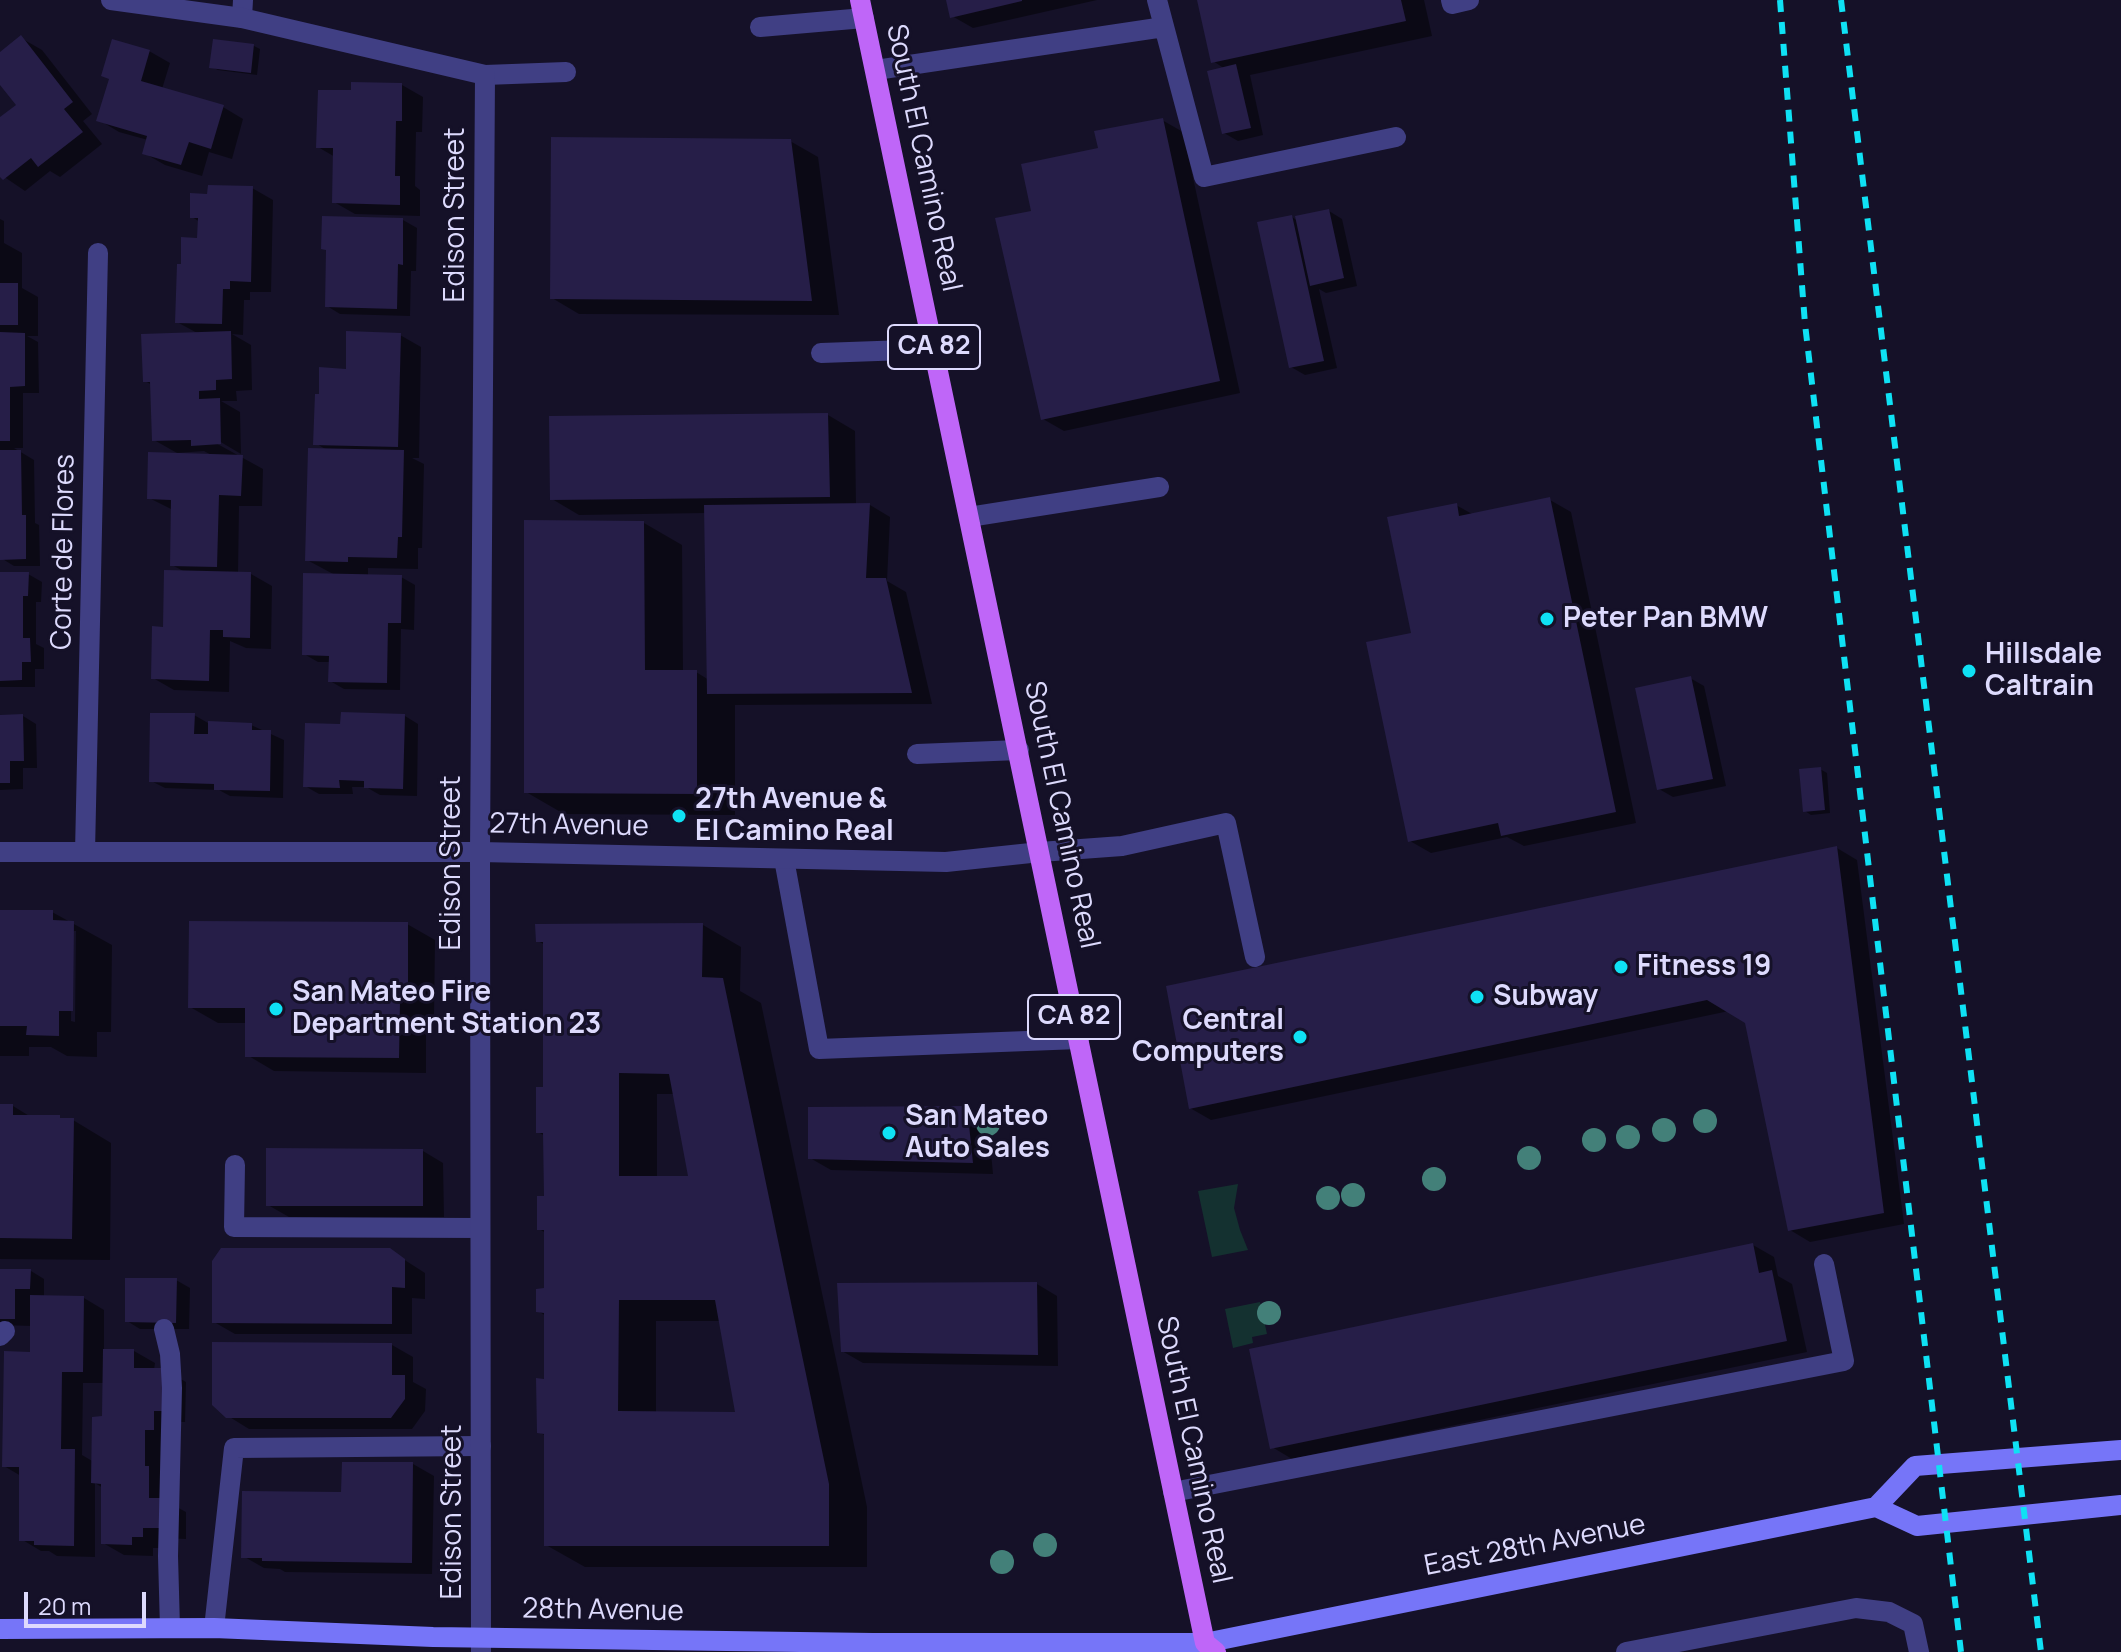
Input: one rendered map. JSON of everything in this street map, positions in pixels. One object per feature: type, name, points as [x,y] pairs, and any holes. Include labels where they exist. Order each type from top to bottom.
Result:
[{"type":"main road","name":"South El Camino Real","points":[[862,9],[1207,1649]]},
{"type":"street","points":[[111,0],[242,9],[485,75],[566,72]]},
{"type":"street","points":[[1157,0],[1204,177],[1396,137]]},
{"type":"street","points":[[1451,0],[1452,4],[1469,0]]},
{"type":"street","points":[[760,27],[862,9]]},
{"type":"street","points":[[876,70],[1164,27]]},
{"type":"street","name":"Edison Street","points":[[481,1645],[480,852],[485,75]]},
{"type":"street","name":"Corte de Flores","points":[[85,852],[98,253]]},
{"type":"street","points":[[821,353],[934,349]]},
{"type":"street","points":[[969,517],[1159,487]]},
{"type":"street","points":[[917,754],[1019,750]]},
{"type":"street","name":"27th Avenue","points":[[0,852],[480,852],[946,862],[1122,846],[1226,823],[1255,957]]},
{"type":"street","points":[[784,859],[819,1049],[1079,1039]]},
{"type":"street","points":[[235,1165],[234,1227],[480,1228]]},
{"type":"street","points":[[1173,1492],[1844,1361],[1824,1264]]},
{"type":"street","points":[[164,1329],[170,1354],[172,1388],[170,1628]]},
{"type":"street","points":[[214,1628],[234,1448],[481,1446]]},
{"type":"street","points":[[2121,1450],[1915,1466],[1876,1507],[1917,1526],[2121,1505]]},
{"type":"street","name":"East 28th Avenue","points":[[1207,1649],[1295,1622],[1876,1507]]},
{"type":"street","points":[[1626,1652],[1856,1608],[1889,1612],[1913,1624],[1919,1652]]},
{"type":"street","name":"28th Avenue","points":[[0,1629],[214,1628],[481,1645],[1207,1649]]},
{"type":"green space","points":[[1238,1184],[1234,1208],[1248,1250],[1212,1257],[1198,1191]]},
{"type":"green space","points":[[1260,1302],[1267,1334],[1252,1337],[1253,1343],[1233,1348],[1225,1309]]},
{"type":"building","points":[[946,0],[1022,0],[1022,1],[950,18]]},
{"type":"building","points":[[1197,0],[1401,0],[1406,21],[1211,63]]},
{"type":"building","points":[[21,35],[73,102],[64,109],[83,132],[38,167],[31,158],[3,180],[0,177],[0,117],[16,105],[0,85],[0,52]]},
{"type":"building","points":[[112,39],[150,50],[141,81],[224,105],[211,149],[189,142],[181,165],[142,154],[147,136],[96,121],[109,79],[101,76]]},
{"type":"building","points":[[213,39],[254,44],[251,73],[209,68]]},
{"type":"building","points":[[1236,64],[1251,128],[1222,134],[1207,71]]},
{"type":"building","points":[[351,82],[402,83],[402,121],[396,121],[395,176],[400,176],[400,205],[332,203],[333,148],[316,148],[318,90],[351,90]]},
{"type":"building","points":[[1163,118],[1220,381],[1041,420],[995,218],[1031,211],[1021,164],[1098,148],[1094,131]]},
{"type":"building","points":[[551,137],[791,139],[812,301],[550,299]]},
{"type":"building","points":[[208,185],[253,186],[251,282],[230,281],[230,289],[223,289],[222,324],[175,323],[181,237],[197,238],[198,218],[190,218],[190,193],[207,194]]},
{"type":"building","points":[[1329,209],[1344,278],[1310,286],[1295,216]]},
{"type":"building","points":[[1292,215],[1324,361],[1289,368],[1257,222]]},
{"type":"building","points":[[322,216],[403,218],[403,265],[398,264],[397,309],[325,307],[326,250],[321,249]]},
{"type":"building","points":[[0,283],[18,283],[18,325],[0,325]]},
{"type":"building","points":[[231,331],[232,379],[216,380],[216,390],[199,391],[199,399],[220,398],[221,444],[191,446],[191,440],[152,441],[150,382],[143,382],[141,334]]},
{"type":"building","points":[[346,331],[401,333],[398,447],[313,445],[319,367],[346,369]]},
{"type":"building","points":[[0,332],[25,333],[25,386],[10,387],[10,441],[0,441]]},
{"type":"building","points":[[828,413],[830,497],[550,500],[549,416]]},
{"type":"building","points":[[308,448],[404,450],[402,537],[398,537],[397,558],[348,557],[348,562],[305,561]]},
{"type":"building","points":[[0,450],[21,450],[26,559],[0,560]]},
{"type":"building","points":[[148,452],[243,455],[241,496],[219,495],[217,567],[170,566],[171,500],[147,499]]},
{"type":"building","points":[[1550,497],[1616,812],[1501,836],[1498,823],[1408,842],[1366,642],[1411,633],[1387,517],[1457,503],[1459,516]]},
{"type":"building","points":[[870,503],[866,578],[886,578],[912,693],[707,694],[704,505]]},
{"type":"building","points":[[524,520],[644,521],[645,670],[697,670],[697,794],[524,793]]},
{"type":"building","points":[[164,570],[251,572],[250,638],[223,637],[223,630],[210,630],[209,681],[151,679],[152,626],[163,627]]},
{"type":"building","points":[[0,572],[29,572],[28,596],[23,596],[23,638],[30,638],[31,662],[22,662],[22,680],[0,681]]},
{"type":"building","points":[[303,573],[402,575],[401,623],[388,623],[387,683],[328,682],[329,656],[302,655]]},
{"type":"building","points":[[1691,676],[1713,779],[1657,790],[1635,688]]},
{"type":"building","points":[[341,712],[405,714],[403,789],[364,788],[364,781],[339,780],[340,788],[303,787],[305,723],[340,724]]},
{"type":"building","points":[[150,713],[195,713],[194,734],[208,734],[208,721],[252,723],[252,730],[271,730],[270,791],[214,790],[214,784],[149,782]]},
{"type":"building","points":[[23,714],[24,761],[10,761],[10,783],[0,783],[0,715]]},
{"type":"building","points":[[1821,767],[1825,810],[1803,812],[1799,769]]},
{"type":"building","points":[[1837,846],[1884,1213],[1788,1231],[1745,1023],[1707,1000],[1189,1109],[1166,986]]},
{"type":"building","points":[[0,910],[53,910],[53,920],[74,921],[73,1011],[59,1011],[59,1036],[26,1035],[27,1026],[0,1026]]},
{"type":"building","points":[[189,921],[408,922],[408,1002],[400,1002],[399,1058],[245,1057],[245,1008],[188,1008]]},
{"type":"building","points":[[703,923],[702,977],[723,978],[829,1484],[829,1546],[544,1546],[544,1434],[537,1433],[536,1378],[544,1379],[544,1313],[536,1312],[536,1289],[544,1288],[544,1230],[537,1230],[537,1196],[544,1196],[543,1133],[536,1133],[536,1087],[543,1087],[543,942],[536,942],[535,924]],"holes":[[[619,1073],[669,1074],[688,1176],[619,1176]],[[619,1300],[715,1300],[735,1412],[618,1411]]]},
{"type":"building","points":[[0,1104],[13,1104],[13,1115],[74,1118],[72,1239],[0,1238]]},
{"type":"building","name":"San Mateo Auto Sales","points":[[967,1106],[973,1163],[808,1159],[808,1107]]},
{"type":"building","points":[[266,1148],[423,1149],[423,1206],[266,1206]]},
{"type":"building","points":[[1753,1243],[1759,1273],[1772,1270],[1787,1341],[1270,1449],[1249,1349]]},
{"type":"building","points":[[221,1248],[390,1248],[405,1259],[405,1288],[392,1287],[392,1324],[212,1323],[212,1261]]},
{"type":"building","points":[[0,1269],[31,1269],[30,1289],[15,1289],[15,1319],[0,1319]]},
{"type":"building","points":[[125,1278],[177,1278],[176,1323],[125,1322]]},
{"type":"building","points":[[1037,1282],[1038,1355],[841,1352],[837,1283]]},
{"type":"building","points":[[30,1295],[84,1296],[83,1372],[62,1372],[61,1449],[75,1449],[74,1546],[34,1545],[34,1541],[19,1541],[19,1467],[2,1467],[4,1351],[30,1352]]},
{"type":"building","points":[[212,1342],[392,1343],[392,1375],[405,1375],[405,1399],[391,1418],[226,1418],[212,1405]]},
{"type":"building","points":[[103,1349],[134,1349],[134,1368],[166,1368],[165,1411],[154,1411],[154,1430],[145,1430],[149,1498],[166,1498],[165,1528],[143,1528],[143,1537],[132,1537],[132,1545],[101,1544],[101,1484],[91,1483],[92,1417],[102,1416]]},
{"type":"building","points":[[342,1462],[413,1462],[412,1563],[241,1558],[242,1491],[341,1492]]},
{"type":"railway","points":[[1780,0],[1805,324],[1961,1652]]},
{"type":"railway","points":[[1841,0],[2041,1652]]},
{"type":"place","name":"Peter Pan BMW","points":[[1547,619]]},
{"type":"place","name":"Hillsdale Caltrain","points":[[1969,671]]},
{"type":"place","name":"27th Avenue & El Camino Real","points":[[679,816]]},
{"type":"place","name":"Fitness 19","points":[[1621,967]]},
{"type":"place","name":"Subway","points":[[1477,997]]},
{"type":"place","name":"San Mateo Fire Department Station 23","points":[[276,1009]]},
{"type":"place","name":"Central Computers","points":[[1300,1037]]},
{"type":"place","name":"San Mateo Auto Sales","points":[[889,1133]]}]
